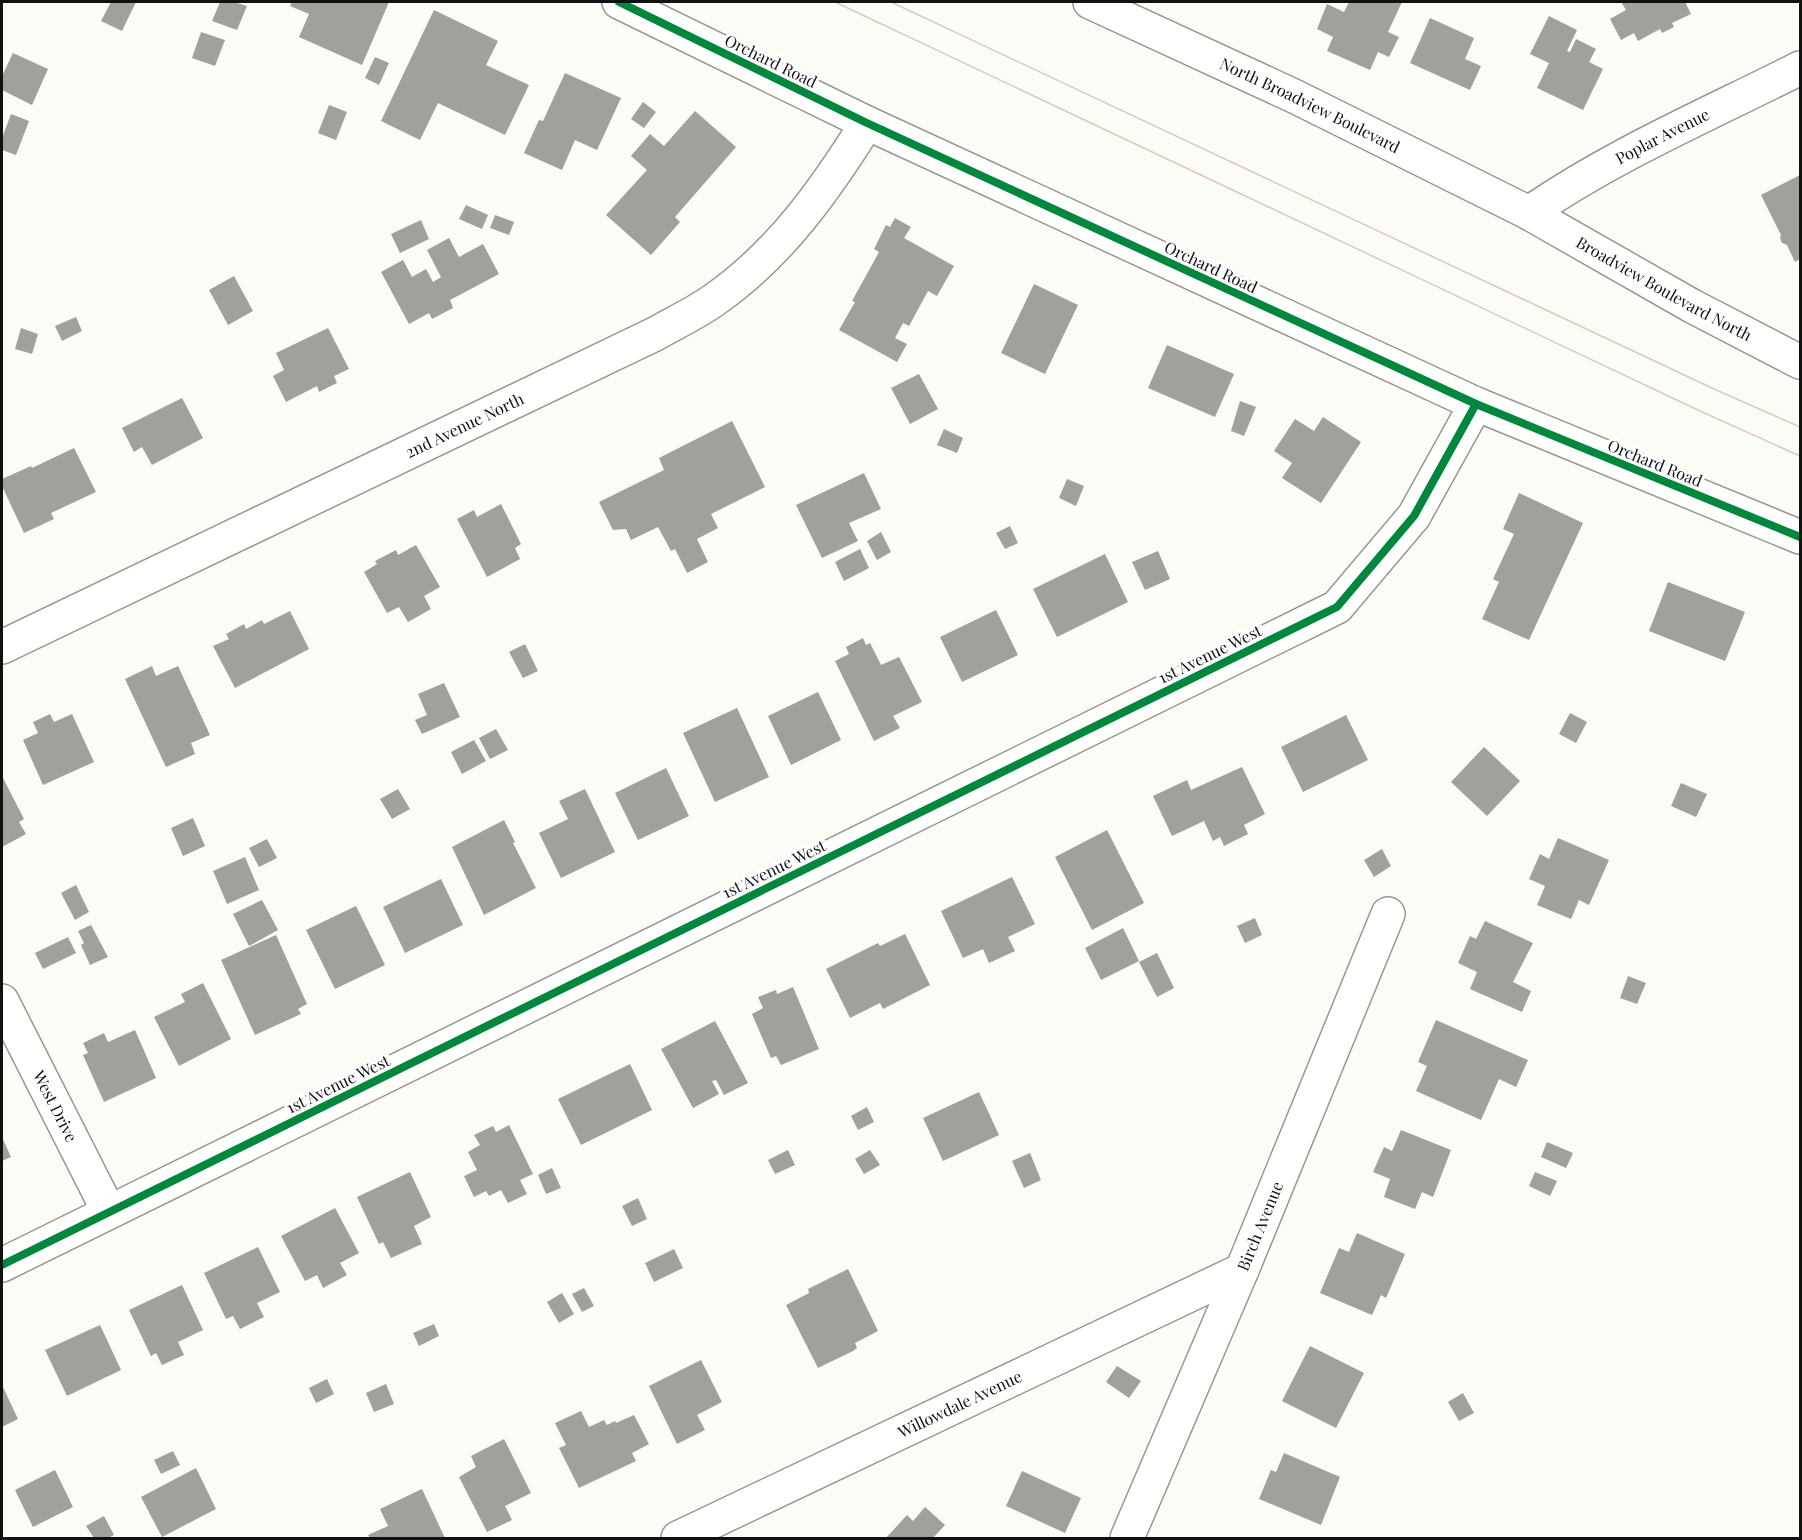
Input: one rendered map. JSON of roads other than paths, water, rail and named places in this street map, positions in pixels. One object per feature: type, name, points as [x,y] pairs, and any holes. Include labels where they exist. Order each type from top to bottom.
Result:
[{"type":"street","name":"Orchard Road","points":[[619,2],[867,123],[1476,404],[1800,537]]},
{"type":"street","name":"North Broadview Boulevard","points":[[1095,2],[1296,97],[1529,213]]},
{"type":"street","name":"Poplar Avenue","points":[[1529,213],[1562,190],[1605,166],[1800,68]]},
{"type":"street","name":"2nd Avenue North","points":[[2,647],[655,334],[714,300],[754,267],[797,224],[835,175],[867,123]]},
{"type":"street","name":"Broadview Boulevard North","points":[[1529,213],[1692,306],[1800,362]]},
{"type":"street","name":"1st Avenue West","points":[[2,1265],[1337,607],[1414,516],[1476,404]]},
{"type":"street","name":"Birch Avenue","points":[[1127,1539],[1242,1270],[1388,914]]},
{"type":"street","name":"West Drive","points":[[2,1001],[109,1212]]},
{"type":"street","name":"Willowdale Avenue","points":[[678,1539],[1242,1270]]},
{"type":"tram line","points":[[835,2],[1700,411],[1800,456]]},
{"type":"tram line","points":[[891,2],[1714,389],[1800,427]]}]
